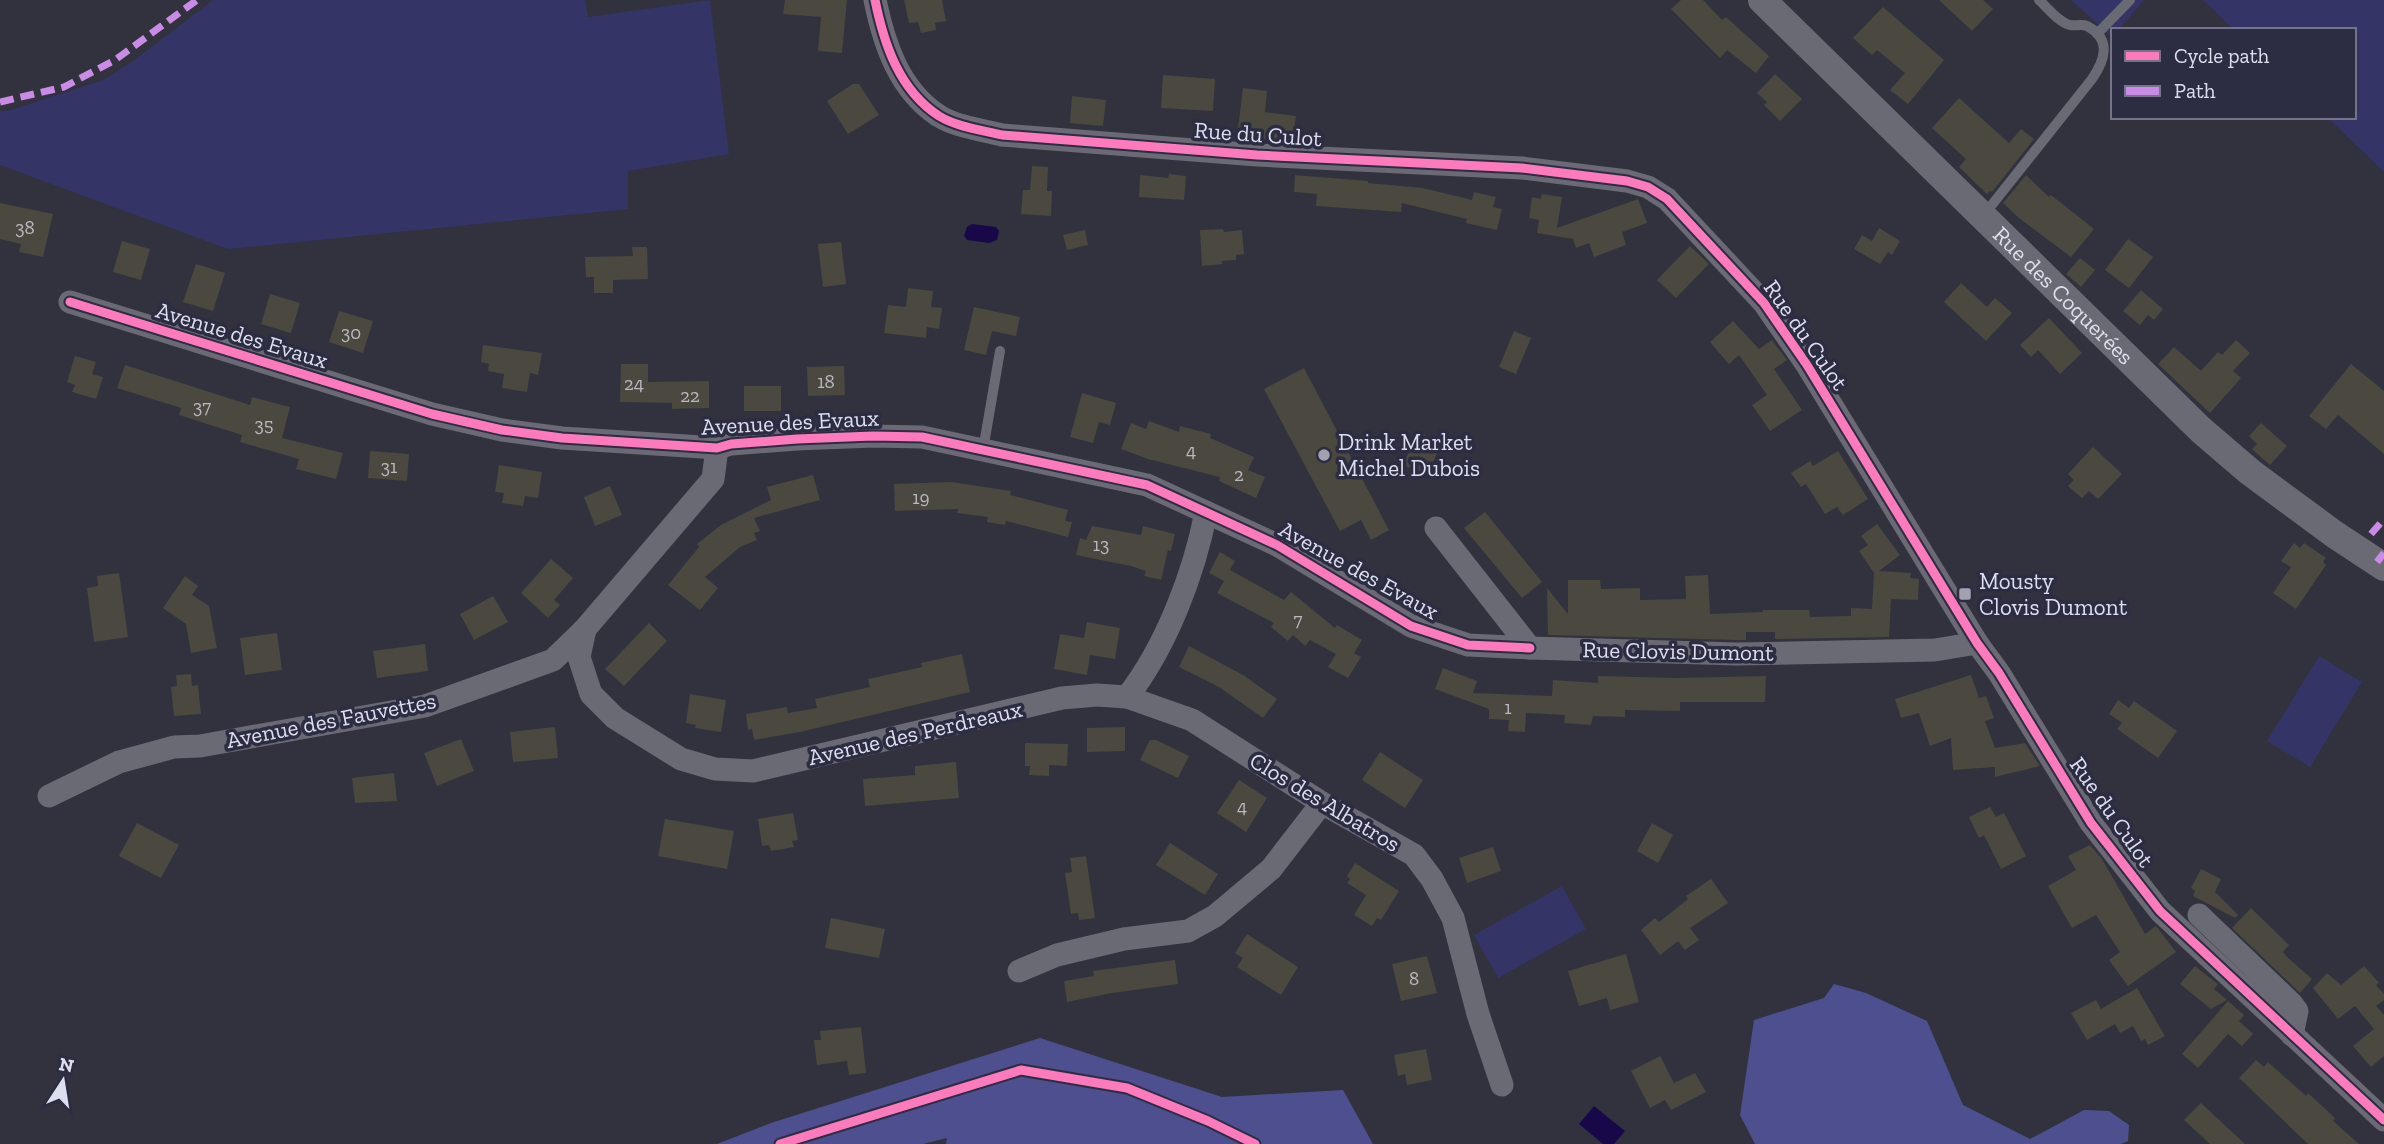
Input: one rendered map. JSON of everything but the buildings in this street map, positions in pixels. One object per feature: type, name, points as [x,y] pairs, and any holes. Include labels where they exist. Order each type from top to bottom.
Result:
[{"type":"street","name":"Rue du Culot","points":[[875,0],[880,27],[895,67],[921,101],[941,117],[969,127],[1002,135],[1257,155],[1522,169],[1627,181],[1648,187],[1667,199],[1764,303],[1807,365],[2091,823],[2160,911],[2384,1120]]},
{"type":"street","name":"Rue des Coquerées","points":[[1762,0],[2201,430],[2250,472],[2384,567]]},
{"type":"street","name":"Avenue des Evaux","points":[[70,302],[432,414],[502,430],[562,438],[718,448],[731,444],[797,439],[922,437],[1147,485],[1277,545],[1411,626],[1468,646],[1530,648]]},
{"type":"street","name":"Avenue des Fauvettes","points":[[50,796],[119,762],[174,747],[200,746],[425,706],[553,660],[585,629],[713,479],[718,448]]},
{"type":"street","points":[[1127,697],[1145,674],[1182,595],[1198,551],[1206,512]]},
{"type":"street","points":[[1436,528],[1530,648]]},
{"type":"street","name":"Avenue des Perdreaux","points":[[585,629],[579,657],[590,694],[615,718],[681,759],[715,769],[753,771],[1062,698],[1097,695],[1127,697]]},
{"type":"street","name":"Rue Clovis Dumont","points":[[1530,648],[1737,654],[1935,650],[1977,643]]},
{"type":"street","name":"Clos des Albatros","points":[[1127,697],[1192,720],[1322,803],[1414,855],[1432,880],[1453,918],[1478,1014],[1502,1085]]},
{"type":"street","points":[[1019,971],[1057,956],[1124,939],[1188,931],[1215,916],[1271,869],[1322,803]]},
{"type":"street","points":[[2199,915],[2291,1003],[2297,1011],[2292,1035]]},
{"type":"lane","points":[[1983,216],[2101,66],[2105,52],[2104,41],[2097,34],[2085,25],[2069,24],[2055,16],[2039,0]]},
{"type":"lane","points":[[2097,34],[2130,0]]},
{"type":"lane","points":[[983,450],[1000,351]]},
{"type":"shaded area","points":[[213,0],[585,0],[588,17],[710,0],[729,154],[628,171],[628,209],[228,249],[0,165],[0,111],[11,110],[103,80],[129,64]]},
{"type":"shaded area","points":[[2071,0],[2144,0],[2120,28],[2111,28],[2111,36]]},
{"type":"shaded area","points":[[2203,0],[2384,0],[2384,172],[2329,119],[2356,119],[2356,28],[2232,28]]},
{"type":"shaded area","points":[[972,224],[996,227],[999,231],[997,240],[989,243],[967,240],[964,236],[967,227]]},
{"type":"shaded area","points":[[2319,656],[2362,682],[2310,767],[2267,741]]},
{"type":"shaded area","points":[[1562,886],[1586,929],[1498,978],[1474,935]]},
{"type":"shaded area","points":[[1834,984],[1866,993],[1927,1021],[1963,1105],[2030,1139],[2084,1110],[2109,1111],[2129,1125],[2128,1141],[2121,1144],[1755,1144],[1740,1115],[1754,1020],[1824,998]]},
{"type":"shaded area","points":[[1040,1038],[1222,1097],[1343,1090],[1373,1144],[946,1144],[947,1138],[923,1144],[717,1144],[771,1123]]},
{"type":"shaded area","points":[[1594,1106],[1625,1131],[1614,1144],[1603,1144],[1579,1124]]},
{"type":"marked path","points":[[0,102],[64,87],[115,60],[197,0]]},
{"type":"marked path","points":[[2371,534],[2384,519]]},
{"type":"marked path","points":[[2377,562],[2384,553]]},
{"type":"cycle path","points":[[875,0],[895,65],[913,93],[939,116],[970,128],[1002,135],[1257,155],[1522,168],[1627,181],[1648,187],[1667,199],[1764,303],[1807,365],[2091,823],[2160,911],[2384,1120]]},
{"type":"cycle path","points":[[70,302],[432,414],[502,430],[562,438],[717,448],[731,444],[797,439],[922,437],[1147,485],[1277,545],[1411,626],[1468,645],[1530,648]]},
{"type":"cycle path","points":[[780,1144],[1021,1070],[1127,1088],[1208,1121],[1255,1144]]},
{"type":"place","name":"Drink Market Michel Dubois","points":[[1324,455]]},
{"type":"place","name":"Mousty Clovis Dumont","points":[[1965,594]]}]
